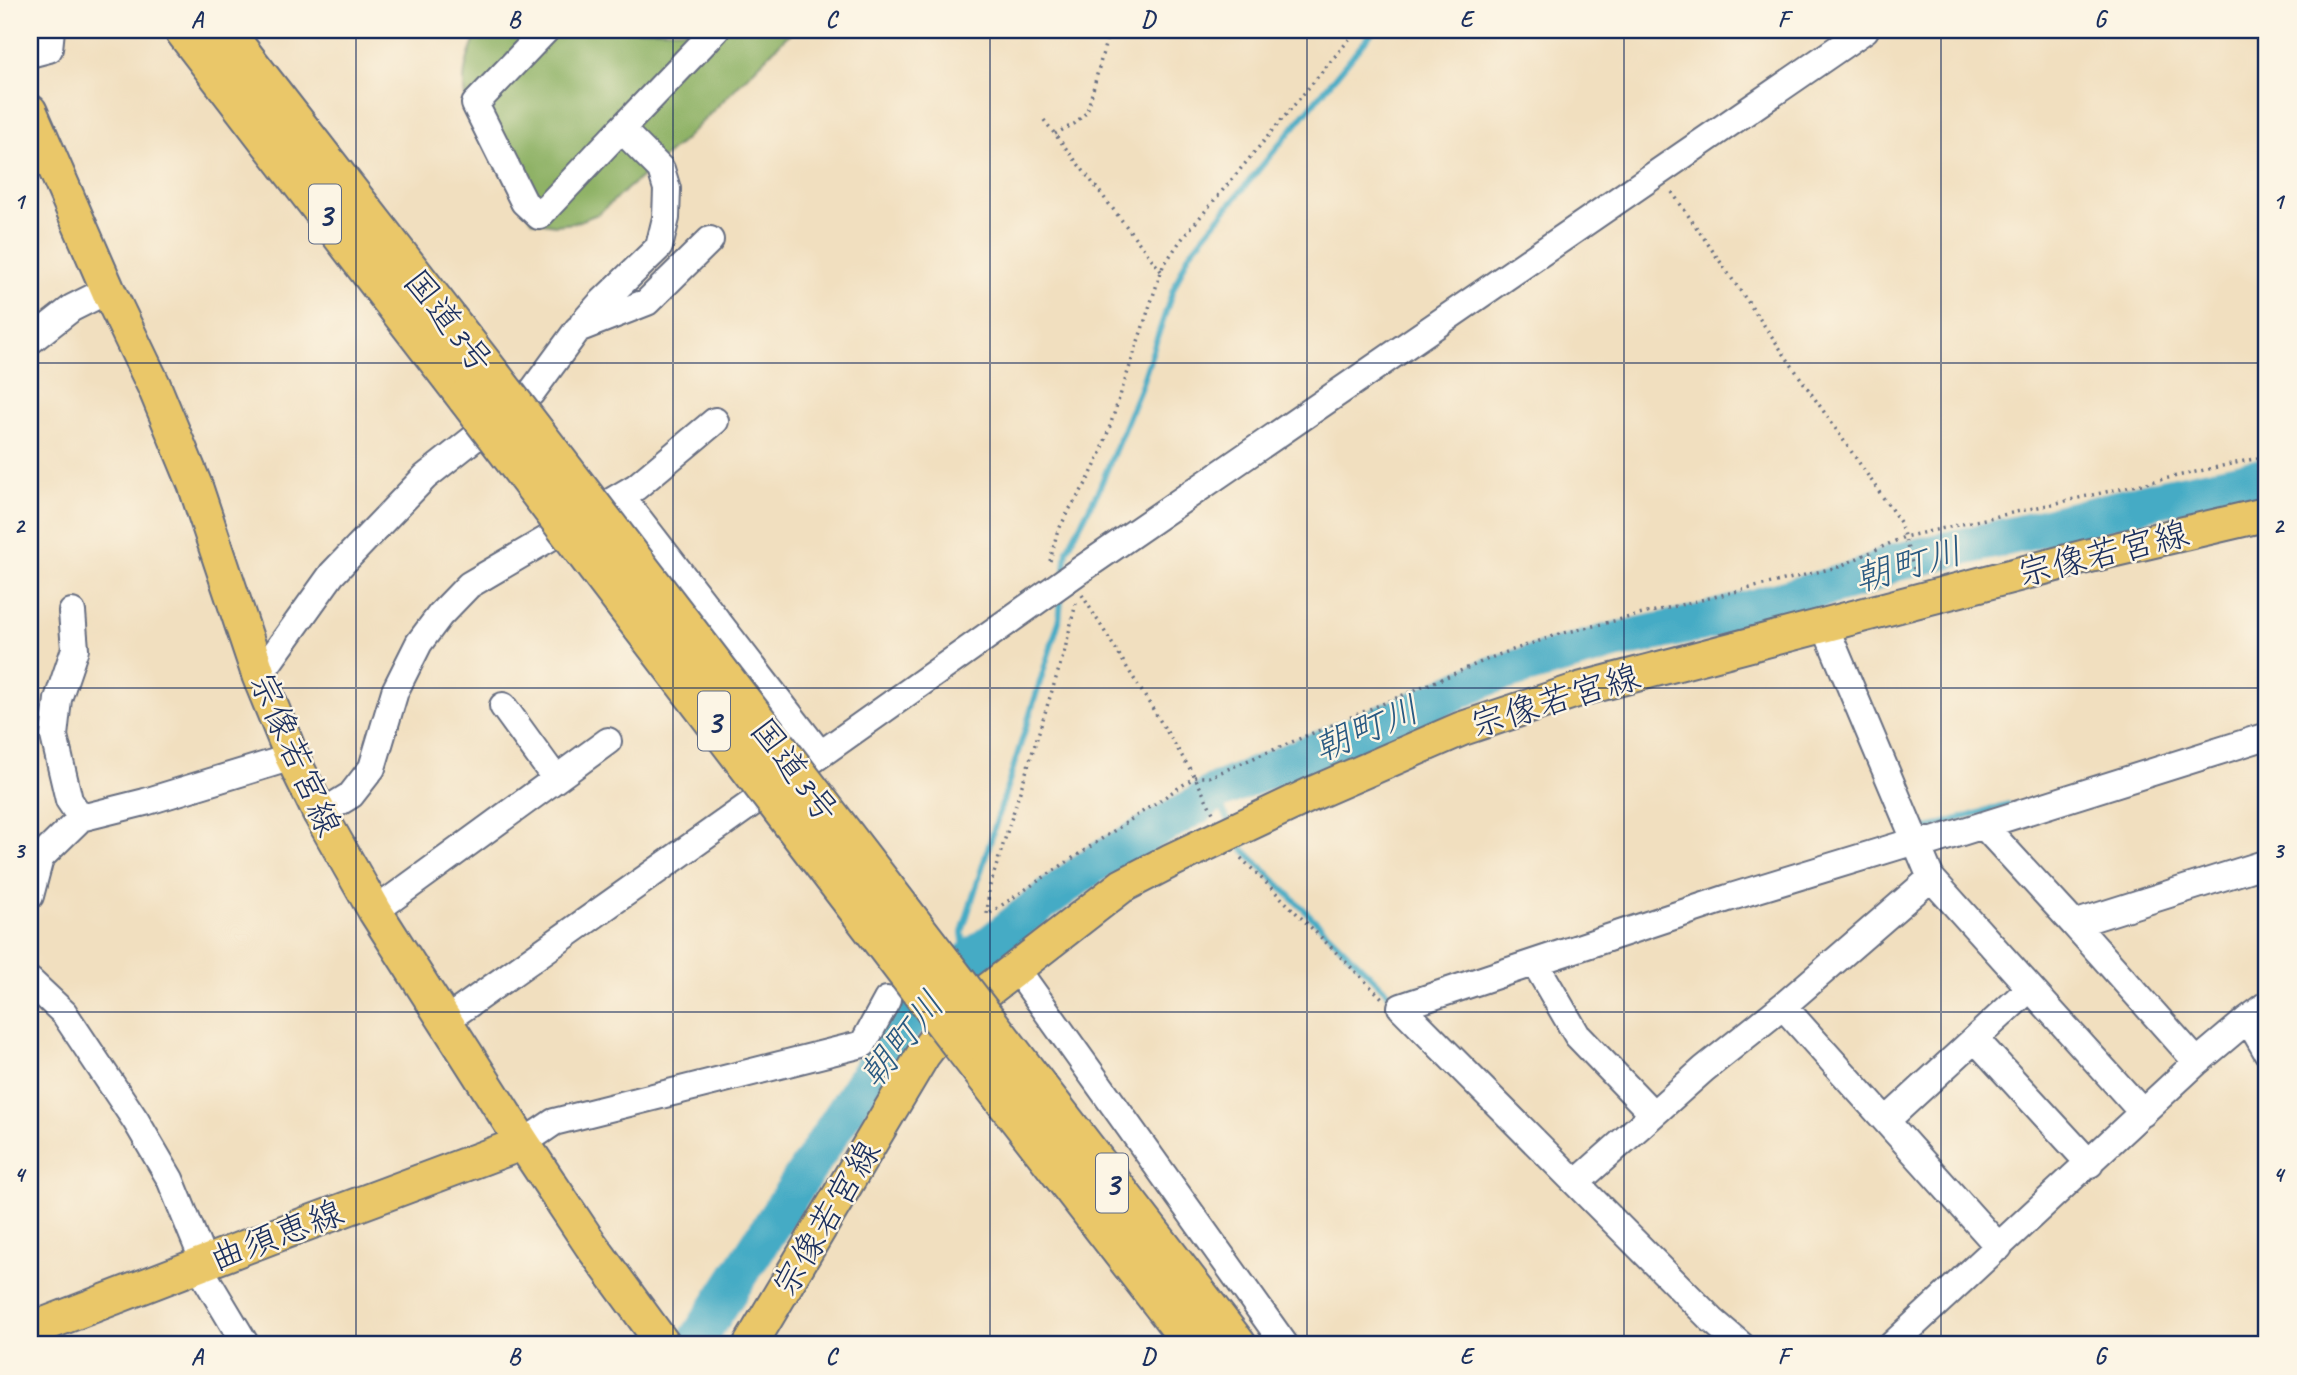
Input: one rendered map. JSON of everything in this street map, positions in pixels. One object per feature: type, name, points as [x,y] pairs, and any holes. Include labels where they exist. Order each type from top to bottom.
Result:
[{"type":"highway","name":"国道3号","points":[[184,30],[479,387]]},
{"type":"highway","name":"国道3号","points":[[223,30],[479,387],[974,1032],[1194,1345]]},
{"type":"highway","name":"国道3号","points":[[974,1032],[1237,1345]]},
{"type":"main road","name":"宗像若宮線","points":[[30,111],[108,290],[154,386],[195,485],[260,676],[292,757],[320,814],[375,911],[444,1021],[591,1245],[659,1343]]},
{"type":"main road","name":"宗像若宮線","points":[[750,1345],[923,1055],[943,1030],[1015,967],[1122,886],[1225,835],[1461,729],[1581,689],[1922,598],[2267,514]]},
{"type":"main road","name":"曲須恵線","points":[[30,1331],[204,1262],[523,1143]]},
{"type":"street","points":[[30,54],[49,50],[51,30]]},
{"type":"street","points":[[546,30],[475,104],[524,202],[539,216],[716,30]]},
{"type":"street","points":[[444,1021],[1045,594],[1864,30]]},
{"type":"street","points":[[260,676],[332,574],[425,478],[531,393],[600,304],[659,247],[666,218],[667,190],[662,169],[621,129]]},
{"type":"street","points":[[578,330],[646,302],[710,240]]},
{"type":"street","points":[[30,341],[72,308],[108,290]]},
{"type":"street","points":[[320,814],[351,795],[372,768],[395,691],[419,643],[440,615],[469,585],[636,487],[715,421]]},
{"type":"street","points":[[621,496],[820,754]]},
{"type":"street","points":[[72,612],[75,649],[58,699],[54,736],[69,800],[80,818]]},
{"type":"street","points":[[1824,624],[1931,878],[2143,1113]]},
{"type":"street","points":[[503,706],[556,779]]},
{"type":"street","points":[[1741,1345],[1712,1320],[1401,1007],[1728,898],[1915,841],[1933,841],[1984,826],[2267,736]]},
{"type":"street","points":[[375,911],[608,741]]},
{"type":"street","points":[[30,896],[35,860],[80,818],[145,802],[292,757]]},
{"type":"street","points":[[1984,826],[2197,1062]]},
{"type":"street","points":[[2074,924],[2267,863]]},
{"type":"street","points":[[1576,1183],[1704,1069],[1783,1006],[1931,878]]},
{"type":"street","points":[[1535,964],[1577,1035],[1653,1114]]},
{"type":"street","points":[[1015,967],[1285,1345]]},
{"type":"street","points":[[30,981],[64,1013],[136,1121],[170,1179],[204,1262],[207,1280],[246,1345]]},
{"type":"street","points":[[1886,1121],[2030,988]]},
{"type":"street","points":[[523,1143],[554,1122],[863,1044],[887,1000]]},
{"type":"street","points":[[1783,1006],[1999,1247]]},
{"type":"street","points":[[1892,1345],[2197,1062],[2257,1012],[2267,1052]]},
{"type":"street","points":[[1975,1039],[2090,1164]]},
{"type":"path","points":[[1055,134],[1087,113],[1108,30]]},
{"type":"path","points":[[1045,594],[1057,533],[1101,453],[1161,271],[1181,240],[1357,30]]},
{"type":"path","points":[[1044,120],[1161,271]]},
{"type":"path","points":[[1658,172],[1900,522],[1922,598]]},
{"type":"path","points":[[1401,1007],[1386,1001],[1238,856],[1195,777],[1079,590],[1064,653],[989,889],[987,915],[1195,777],[1209,777],[1498,655],[1560,634],[1838,567],[1904,537],[2267,456]]},
{"type":"green space","points":[[479,30],[793,30],[684,140],[598,214],[574,223],[555,225],[533,221],[491,155],[472,118],[466,101],[464,79],[468,57]]},
{"type":"waterway","points":[[1065,570],[1067,550],[1099,489],[1140,389],[1173,290],[1189,254],[1374,30]]},
{"type":"waterway","name":"朝町川","points":[[694,1345],[893,1037],[966,963],[1035,908],[1096,863],[1196,806],[1215,792],[1409,713],[1490,676],[1614,641],[1700,623],[1864,577],[1893,563],[2158,499],[2267,476]]},
{"type":"waterway","points":[[966,963],[962,932],[1059,621],[1062,591]]},
{"type":"waterway","points":[[1215,792],[1229,822]]},
{"type":"waterway","points":[[1925,829],[2008,804]]},
{"type":"waterway","points":[[1237,839],[1239,845],[1391,996],[1417,988]]}]
